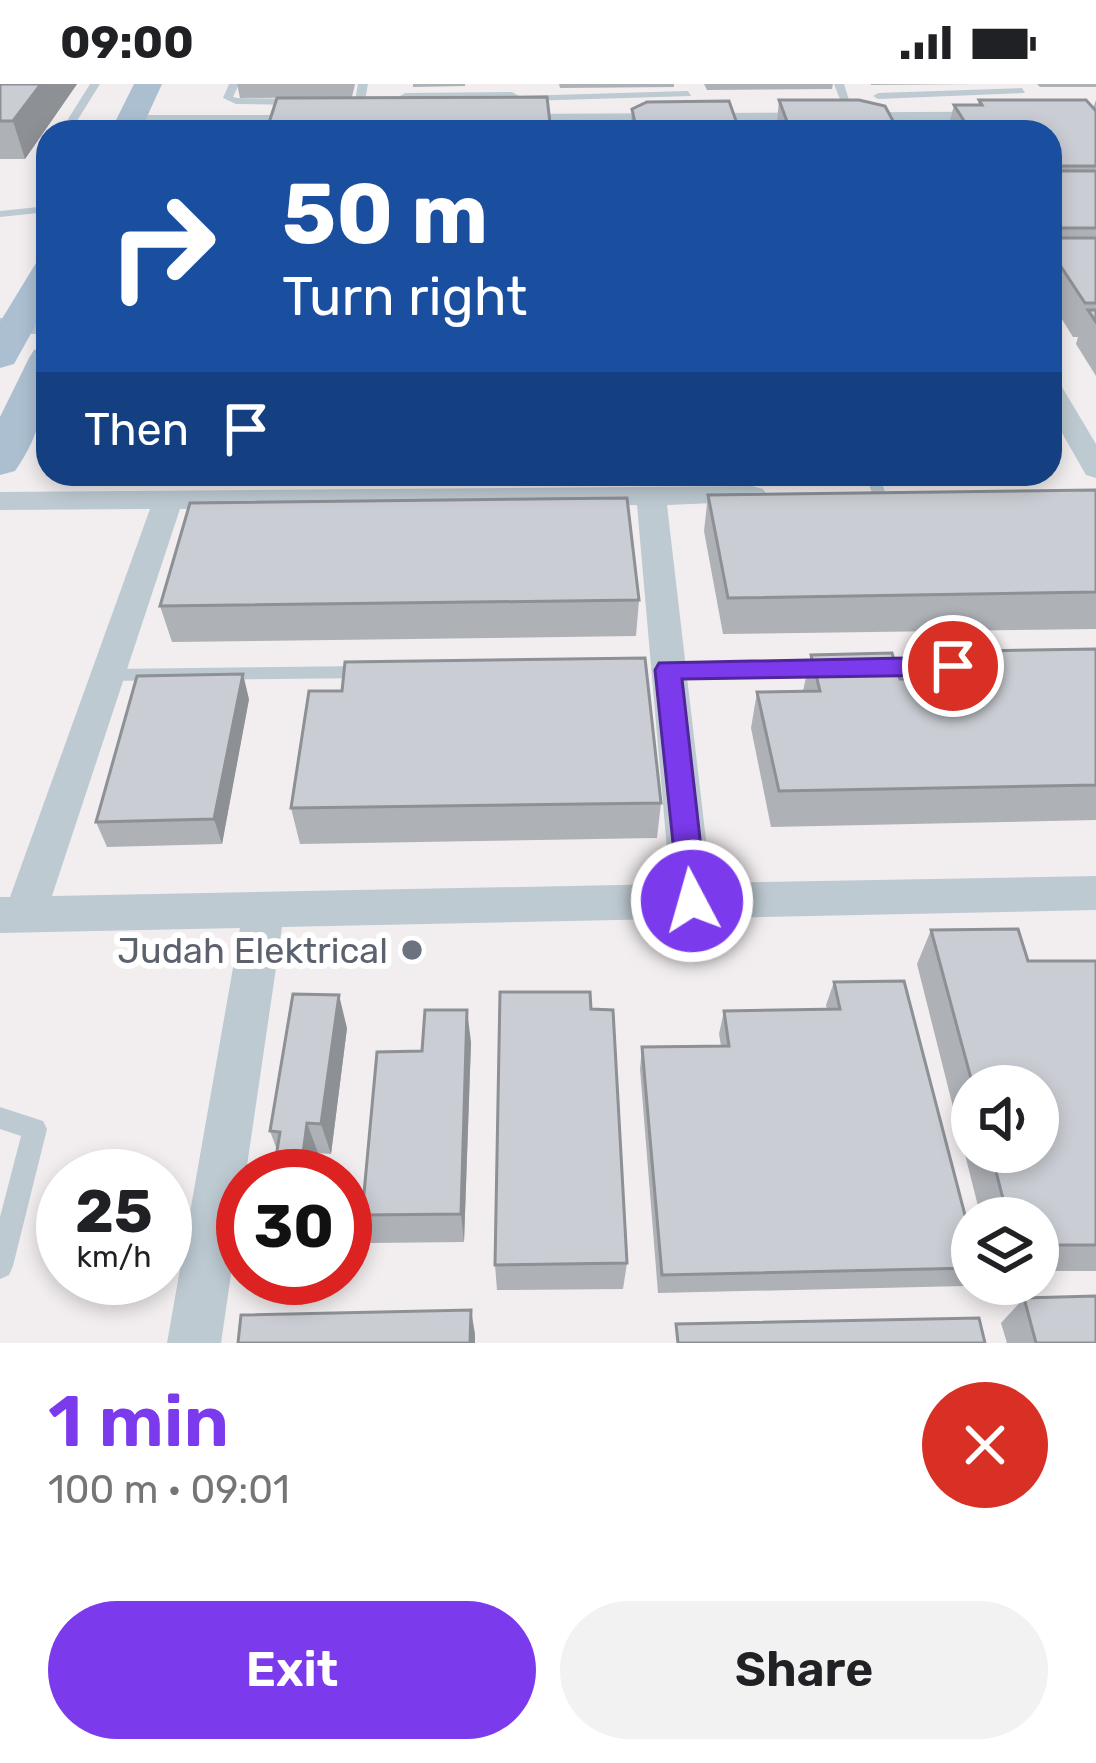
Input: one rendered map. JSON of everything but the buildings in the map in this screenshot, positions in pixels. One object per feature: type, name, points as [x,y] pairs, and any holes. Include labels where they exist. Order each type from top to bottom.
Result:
[{"type":"main road","points":[[131,120],[148,84]]},
{"type":"main road","points":[[172,120],[188,84]]},
{"type":"main road","points":[[16,334],[36,294]]},
{"type":"main road","points":[[0,462],[36,384]]},
{"type":"street","points":[[474,120],[524,110],[563,120]]},
{"type":"street","points":[[313,120],[365,115]]},
{"type":"street","points":[[1011,120],[1096,118]]},
{"type":"street","points":[[1062,409],[1096,469]]},
{"type":"street","points":[[0,501],[98,487],[168,500],[635,489],[788,495]]},
{"type":"street","points":[[635,489],[692,901]]},
{"type":"street","points":[[168,500],[108,675],[13,914],[1096,893]]},
{"type":"street","points":[[194,1343],[264,909]]},
{"type":"lane","points":[[72,120],[95,84]]},
{"type":"lane","points":[[234,84],[228,98],[236,101],[317,102]]},
{"type":"lane","points":[[338,102],[365,115],[363,84]]},
{"type":"lane","points":[[839,84],[853,120]]},
{"type":"lane","points":[[878,96],[1020,88],[1029,105],[1028,119]]},
{"type":"lane","points":[[405,96],[524,110],[688,89],[691,120]]},
{"type":"lane","points":[[0,214],[36,210]]},
{"type":"lane","points":[[657,670],[1001,665]]},
{"type":"lane","points":[[108,675],[388,672]]},
{"type":"lane","points":[[0,1118],[35,1129],[0,1266]]},
{"type":"place","name":"Judah Elektrical","points":[[412,950]]},
{"type":"route","points":[[692,901],[668,670],[953,666]]}]
